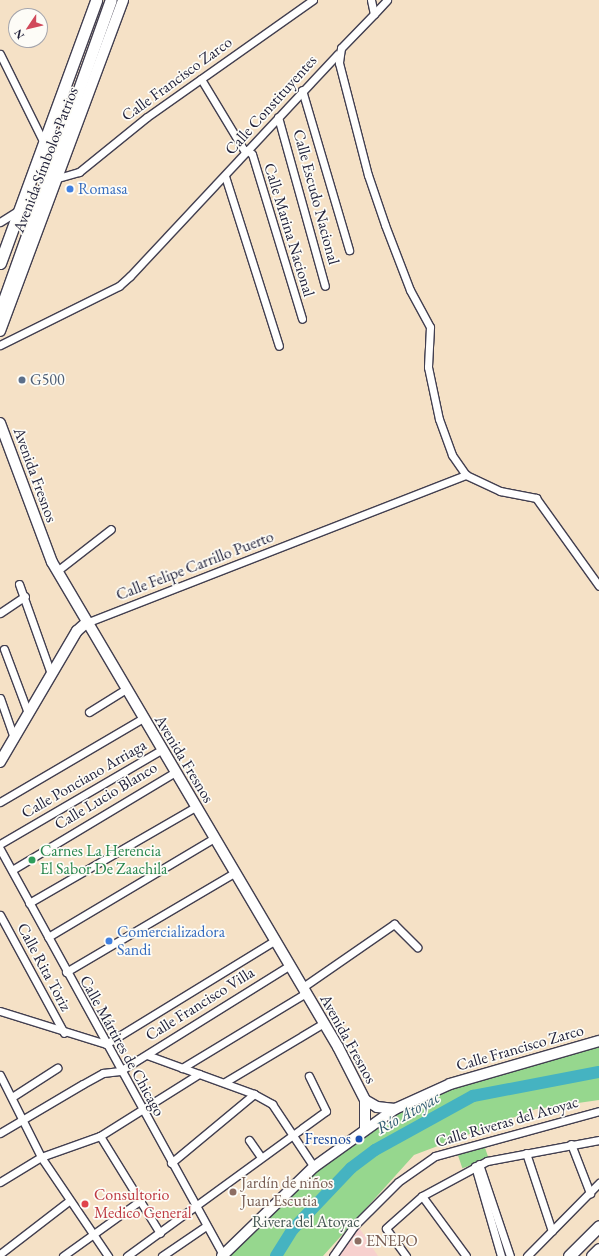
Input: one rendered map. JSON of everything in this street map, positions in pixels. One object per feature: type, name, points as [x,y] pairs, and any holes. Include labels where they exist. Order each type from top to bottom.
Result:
[{"type":"main road","name":"Avenida Símbolos Patrios","points":[[0,263],[96,0]]},
{"type":"main road","name":"Avenida Símbolos Patrios","points":[[0,311],[111,0]]},
{"type":"main road","points":[[569,1256],[599,1226]]},
{"type":"main road","points":[[592,1256],[599,1249]]},
{"type":"street","name":"Avenida Símbolos Patrios","points":[[0,331],[123,0]]},
{"type":"street","name":"Calle Francisco Zarco","points":[[58,178],[79,172],[201,79],[313,0]]},
{"type":"street","points":[[371,0],[374,14]]},
{"type":"street","name":"Calle Constituyentes","points":[[0,345],[119,286],[225,176],[302,90],[338,54],[387,0]]},
{"type":"street","points":[[0,54],[44,143]]},
{"type":"street","points":[[338,54],[368,175],[410,290],[430,327],[428,367],[439,419],[458,466],[466,475],[500,491],[536,498],[599,586]]},
{"type":"street","name":"Calle Marina Nacional","points":[[201,79],[246,151],[252,154],[302,319]]},
{"type":"street","points":[[302,90],[349,250]]},
{"type":"street","name":"Calle Escudo Nacional","points":[[278,117],[325,286]]},
{"type":"street","points":[[225,176],[279,346]]},
{"type":"street","points":[[0,222],[19,210]]},
{"type":"street","name":"Avenida Fresnos","points":[[0,423],[57,571],[161,750],[324,1023],[365,1100],[365,1128]]},
{"type":"street","name":"Calle Felipe Carrillo Puerto","points":[[0,762],[77,631],[86,623],[466,475]]},
{"type":"street","points":[[57,571],[111,529]]},
{"type":"street","points":[[19,584],[25,596],[51,674]]},
{"type":"street","points":[[0,613],[25,596]]},
{"type":"street","points":[[4,649],[28,714]]},
{"type":"street","points":[[89,712],[126,689]]},
{"type":"street","points":[[0,698],[14,738]]},
{"type":"street","points":[[0,802],[143,718]]},
{"type":"street","name":"Calle Ponciano Arriaga","points":[[0,844],[161,750]]},
{"type":"street","name":"Calle Lucio Blanco","points":[[12,870],[175,772]]},
{"type":"street","points":[[29,903],[195,807]]},
{"type":"street","points":[[48,937],[214,838]]},
{"type":"street","name":"Calle Mártires de Chicago","points":[[0,849],[142,1112],[222,1255]]},
{"type":"street","points":[[66,972],[234,873]]},
{"type":"street","name":"Calle Rita Toriz","points":[[1,918],[64,1033]]},
{"type":"street","points":[[182,1068],[305,990],[394,924],[417,947]]},
{"type":"street","points":[[0,1011],[64,1033],[106,1044],[274,941]]},
{"type":"street","name":"Calle Francisco Villa","points":[[0,1133],[103,1073],[120,1071],[289,966]]},
{"type":"street","points":[[225,1082],[324,1023]]},
{"type":"street","name":"Calle Francisco Zarco","points":[[222,1255],[314,1167],[365,1128],[395,1109],[464,1080],[599,1041]]},
{"type":"street","points":[[147,1054],[182,1068],[225,1082],[254,1094],[272,1104],[295,1135],[314,1167]]},
{"type":"street","points":[[12,1097],[57,1068]]},
{"type":"street","points":[[0,1182],[41,1157],[100,1136],[142,1112],[199,1074]]},
{"type":"street","points":[[0,1075],[12,1097],[21,1120],[41,1157],[108,1256]]},
{"type":"street","points":[[127,1256],[261,1157],[295,1135],[326,1108],[309,1076]]},
{"type":"street","points":[[171,1163],[254,1094]]},
{"type":"street","name":"Avenida Fresnos","points":[[365,1100],[377,1107],[395,1109]]},
{"type":"street","name":"Calle Riveras del Atoyac","points":[[333,1256],[354,1226],[398,1182],[435,1156],[558,1119],[599,1111]]},
{"type":"street","points":[[100,1136],[160,1233]]},
{"type":"street","points":[[249,1140],[261,1157]]},
{"type":"street","points":[[406,1256],[386,1228],[422,1196],[477,1165],[526,1153],[599,1140]]},
{"type":"street","points":[[571,1144],[590,1193]]},
{"type":"street","points":[[526,1153],[552,1231]]},
{"type":"street","points":[[477,1165],[501,1256]]},
{"type":"street","points":[[477,1165],[510,1256]]},
{"type":"street","points":[[527,1256],[599,1183]]},
{"type":"street","points":[[422,1196],[466,1256]]},
{"type":"street","points":[[0,1254],[70,1200]]},
{"type":"street","points":[[63,1256],[140,1200]]},
{"type":"street","points":[[162,1256],[206,1226]]},
{"type":"shaded area","name":"ENEPO","points":[[358,1226],[378,1256],[337,1256]]},
{"type":"green space","name":"Rivera del Atoyac","points":[[599,1040],[599,1100],[536,1109],[414,1155],[323,1256],[222,1256],[274,1204],[365,1128],[450,1084]]},
{"type":"green space","points":[[483,1142],[489,1159],[462,1168],[457,1151]]},
{"type":"waterway","name":"Río Atoyac","points":[[276,1256],[293,1229],[351,1168],[375,1150],[473,1096],[599,1072]]},
{"type":"place","name":"Romasa","points":[[70,189]]},
{"type":"place","name":"G500","points":[[22,380]]},
{"type":"place","name":"Carnes La Herencia El Sabor De Zaachila","points":[[32,860]]},
{"type":"place","name":"Comercializadora Sandi","points":[[109,941]]},
{"type":"place","name":"Fresnos","points":[[359,1139]]},
{"type":"place","name":"Jardín de niños Juan Escutia","points":[[233,1192]]},
{"type":"place","name":"Consultorio Medico General","points":[[85,1204]]},
{"type":"place","name":"ENEPO","points":[[358,1241]]}]
